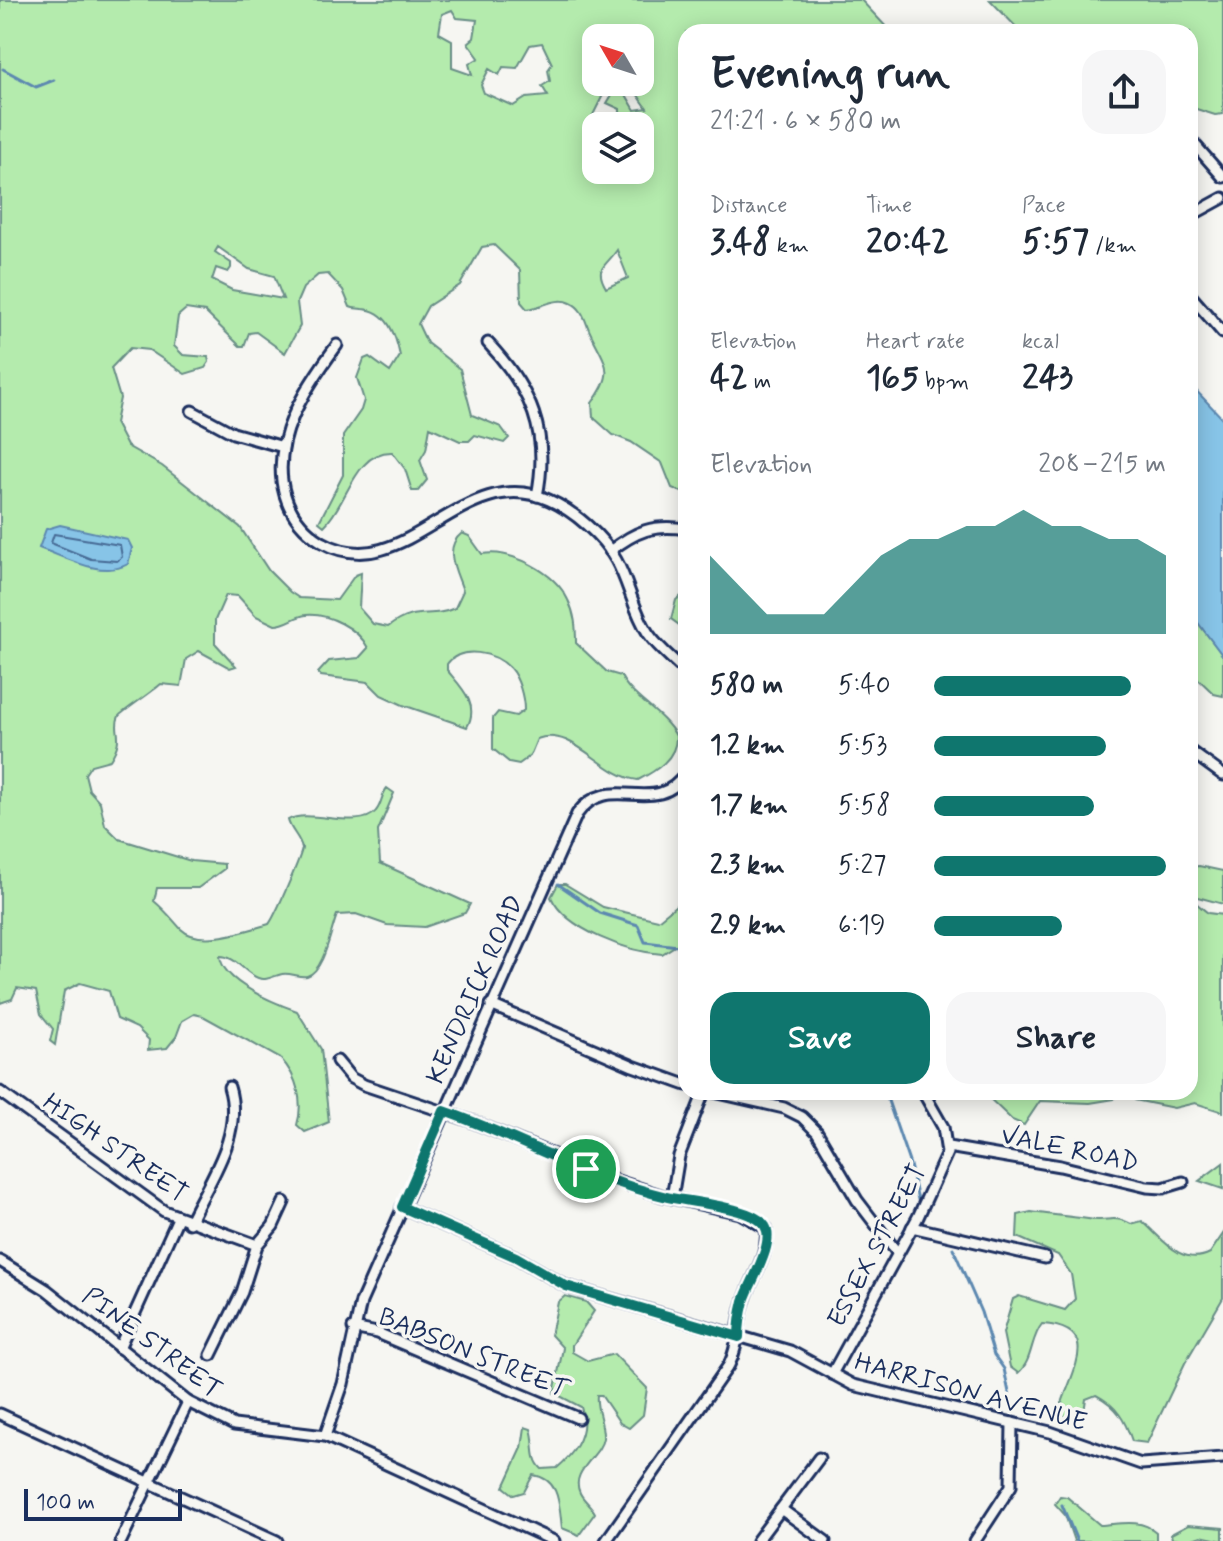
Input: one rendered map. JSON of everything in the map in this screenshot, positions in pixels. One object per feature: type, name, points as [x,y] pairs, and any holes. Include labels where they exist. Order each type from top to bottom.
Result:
[{"type":"street","points":[[1198,148],[1223,177]]},
{"type":"street","points":[[1198,212],[1223,198]]},
{"type":"street","points":[[1198,304],[1223,333]]},
{"type":"street","points":[[488,343],[517,375],[535,410],[543,457],[537,496]]},
{"type":"street","points":[[337,345],[303,395],[283,447],[283,488],[294,515],[317,538],[354,553],[391,548],[434,521],[480,499],[505,494],[537,496],[574,516],[610,551],[648,634],[678,664]]},
{"type":"street","points":[[192,411],[233,433],[283,447]]},
{"type":"street","points":[[610,551],[644,528],[678,528]]},
{"type":"street","points":[[1198,757],[1223,775]]},
{"type":"street","name":"KENDRICK ROAD","points":[[325,1436],[343,1384],[353,1328],[402,1207],[583,806],[609,792],[659,795],[678,782]]},
{"type":"street","points":[[491,1005],[678,1082]]},
{"type":"street","points":[[337,1061],[351,1078],[364,1085],[444,1111],[599,1175],[672,1198],[725,1208],[764,1225],[765,1250],[743,1306],[739,1337],[723,1375],[606,1541]]},
{"type":"street","points":[[189,1223],[234,1128],[236,1107],[229,1087]]},
{"type":"street","name":"HIGH STREET","points":[[0,1092],[158,1208],[189,1223],[257,1245]]},
{"type":"street","points":[[672,1198],[679,1156],[701,1100]]},
{"type":"street","points":[[749,1100],[789,1109],[817,1132],[857,1200],[896,1251]]},
{"type":"street","name":"ESSEX STREET","points":[[832,1374],[939,1174],[948,1147],[943,1127],[928,1100]]},
{"type":"street","name":"VALE ROAD","points":[[948,1147],[1060,1166],[1147,1187],[1163,1188],[1183,1182]]},
{"type":"street","points":[[211,1355],[242,1292],[257,1245],[273,1226],[284,1202]]},
{"type":"street","name":"HARRISON AVENUE","points":[[402,1207],[516,1257],[566,1286],[796,1353],[832,1374],[877,1391],[1050,1432],[1141,1464],[1223,1458]]},
{"type":"street","points":[[119,1348],[178,1218]]},
{"type":"street","points":[[912,1227],[1045,1258]]},
{"type":"street","name":"PINE STREET","points":[[0,1261],[47,1290],[188,1402],[234,1425],[325,1436],[554,1541]]},
{"type":"street","name":"BABSON STREET","points":[[353,1328],[377,1333],[578,1418]]},
{"type":"street","points":[[121,1541],[188,1402]]},
{"type":"street","points":[[0,1414],[277,1541]]},
{"type":"street","points":[[975,1541],[1011,1486],[1012,1423]]},
{"type":"street","points":[[757,1541],[819,1458]]},
{"type":"street","points":[[781,1509],[825,1541]]},
{"type":"green space","points":[[0,0],[861,0],[884,24],[678,24],[678,490],[672,488],[662,463],[631,442],[613,435],[593,417],[592,403],[604,383],[606,368],[579,309],[571,303],[560,301],[527,309],[521,302],[520,270],[494,245],[482,247],[460,285],[428,306],[418,324],[427,343],[460,369],[472,415],[501,427],[509,438],[504,443],[475,435],[469,441],[460,441],[430,427],[426,450],[420,460],[427,480],[418,491],[412,491],[405,469],[392,452],[379,454],[360,469],[324,526],[319,522],[343,475],[343,436],[361,410],[364,400],[357,378],[364,359],[369,357],[390,372],[400,356],[393,333],[384,319],[371,310],[350,307],[343,290],[328,274],[318,275],[303,288],[297,302],[300,326],[285,353],[256,332],[249,333],[244,346],[240,346],[205,312],[186,309],[178,316],[174,346],[183,355],[208,357],[205,368],[185,374],[149,350],[130,348],[111,368],[120,398],[115,423],[127,446],[162,466],[240,527],[269,571],[290,592],[299,598],[337,600],[355,575],[361,573],[359,608],[373,624],[388,627],[407,616],[446,611],[455,608],[463,591],[453,561],[453,546],[462,533],[469,536],[482,554],[493,553],[519,559],[553,580],[568,600],[574,616],[576,643],[607,672],[621,676],[625,684],[671,728],[676,736],[669,757],[638,780],[625,777],[576,745],[550,737],[537,739],[530,756],[519,764],[509,762],[493,749],[493,718],[498,712],[516,716],[524,710],[524,705],[516,677],[504,662],[487,655],[469,653],[453,658],[447,664],[447,670],[470,703],[467,727],[381,695],[368,682],[321,676],[318,673],[329,661],[359,658],[368,648],[357,634],[342,623],[324,616],[306,615],[275,625],[256,616],[238,596],[226,595],[215,620],[215,643],[236,666],[230,668],[199,651],[186,659],[181,686],[161,684],[121,714],[117,721],[115,752],[110,760],[91,765],[85,774],[89,790],[100,802],[105,825],[119,839],[191,861],[224,864],[224,869],[198,888],[157,888],[154,901],[181,929],[200,937],[224,936],[269,924],[302,848],[288,820],[308,816],[368,817],[378,808],[387,788],[394,793],[378,831],[380,863],[470,904],[465,913],[425,927],[387,925],[356,914],[337,915],[322,959],[313,973],[307,976],[285,974],[261,979],[231,959],[220,956],[223,966],[239,983],[297,1011],[321,1049],[329,1122],[305,1132],[297,1125],[300,1107],[295,1081],[281,1059],[203,1016],[194,1014],[182,1021],[176,1037],[167,1048],[148,1050],[149,1040],[137,1028],[117,1019],[109,991],[80,983],[64,991],[55,1045],[50,1041],[53,1029],[41,1014],[36,991],[17,988],[12,999],[0,1003]],"holes":[[[452,10],[457,18],[477,20],[474,38],[468,43],[479,58],[469,64],[472,75],[452,68],[452,40],[439,33],[442,14]],[[582,24],[654,24],[654,96],[639,96],[647,108],[635,110],[627,96],[611,96],[607,103],[620,109],[620,112],[654,112],[654,184],[582,184],[582,112],[594,112],[602,96],[582,96]],[[542,43],[552,64],[548,70],[550,81],[542,86],[548,96],[526,98],[513,106],[484,93],[481,85],[489,69],[499,75],[503,67],[517,68],[530,45]],[[218,247],[249,269],[274,276],[283,299],[232,290],[212,280],[216,268],[228,272],[231,268],[231,263],[215,252]],[[617,250],[628,278],[606,288],[601,276],[602,268]]]},
{"type":"green space","points":[[990,0],[1223,0],[1223,114],[1198,110],[1198,24],[1013,24]]},
{"type":"green space","points":[[678,598],[678,624],[671,619]]},
{"type":"green space","points":[[1198,623],[1223,656],[1223,696],[1214,694],[1198,679]]},
{"type":"green space","points":[[1198,866],[1223,871],[1223,904],[1198,897]]},
{"type":"green space","points":[[558,884],[565,884],[603,907],[658,920],[678,904],[678,944],[662,954],[616,944],[570,920],[551,897]]},
{"type":"green space","points":[[1198,905],[1208,913],[1223,915],[1223,1112],[1195,1103],[1174,1108],[1135,1100],[1198,1100]]},
{"type":"green space","points":[[991,1100],[1108,1100],[1090,1103],[1040,1101],[1024,1125],[1012,1120]]},
{"type":"green space","points":[[1223,1163],[1223,1189],[1199,1181]]},
{"type":"green space","points":[[1031,1212],[1119,1220],[1131,1224],[1142,1221],[1172,1248],[1190,1256],[1210,1253],[1223,1234],[1223,1298],[1185,1363],[1147,1443],[1132,1441],[1119,1414],[1096,1395],[1086,1399],[1083,1418],[1073,1421],[1064,1416],[1061,1406],[1078,1352],[1072,1333],[1042,1324],[1023,1368],[1018,1373],[1010,1367],[1003,1333],[1013,1299],[1019,1296],[1065,1310],[1075,1299],[1071,1274],[1058,1255],[1017,1237],[1018,1215]]},
{"type":"green space","points":[[565,1296],[586,1302],[594,1311],[572,1345],[572,1352],[588,1361],[614,1354],[647,1388],[643,1415],[629,1428],[620,1423],[601,1395],[597,1395],[603,1438],[582,1471],[578,1485],[595,1513],[579,1535],[562,1528],[556,1494],[542,1477],[533,1475],[524,1492],[514,1495],[504,1487],[522,1448],[525,1427],[531,1429],[535,1455],[542,1469],[557,1468],[575,1448],[582,1433],[581,1407],[554,1393],[563,1348],[551,1335],[558,1302]]},
{"type":"green space","points":[[1060,1496],[1067,1497],[1100,1525],[1143,1525],[1156,1532],[1156,1541],[1074,1541],[1065,1515],[1055,1504]]},
{"type":"green space","points":[[1188,1525],[1223,1528],[1223,1541],[1201,1536],[1187,1541],[1172,1539],[1171,1534]]},
{"type":"water","points":[[1198,392],[1223,419],[1223,656],[1198,623]]},
{"type":"water","points":[[60,525],[128,540],[132,548],[128,564],[117,568],[95,568],[39,548],[46,529]]},
{"type":"waterway","points":[[3,69],[36,87],[54,80]]},
{"type":"waterway","points":[[558,884],[600,913],[638,925],[645,942],[678,946]]},
{"type":"waterway","points":[[888,1100],[910,1165],[919,1204]]},
{"type":"waterway","points":[[953,1248],[981,1312],[994,1355],[1004,1369],[1011,1402]]},
{"type":"waterway","points":[[1062,1505],[1077,1541]]},
{"type":"route","points":[[444,1111],[586,1169],[663,1196],[725,1208],[750,1216],[764,1225],[767,1243],[740,1316],[739,1337],[566,1286],[516,1257],[402,1207],[444,1111]]}]
